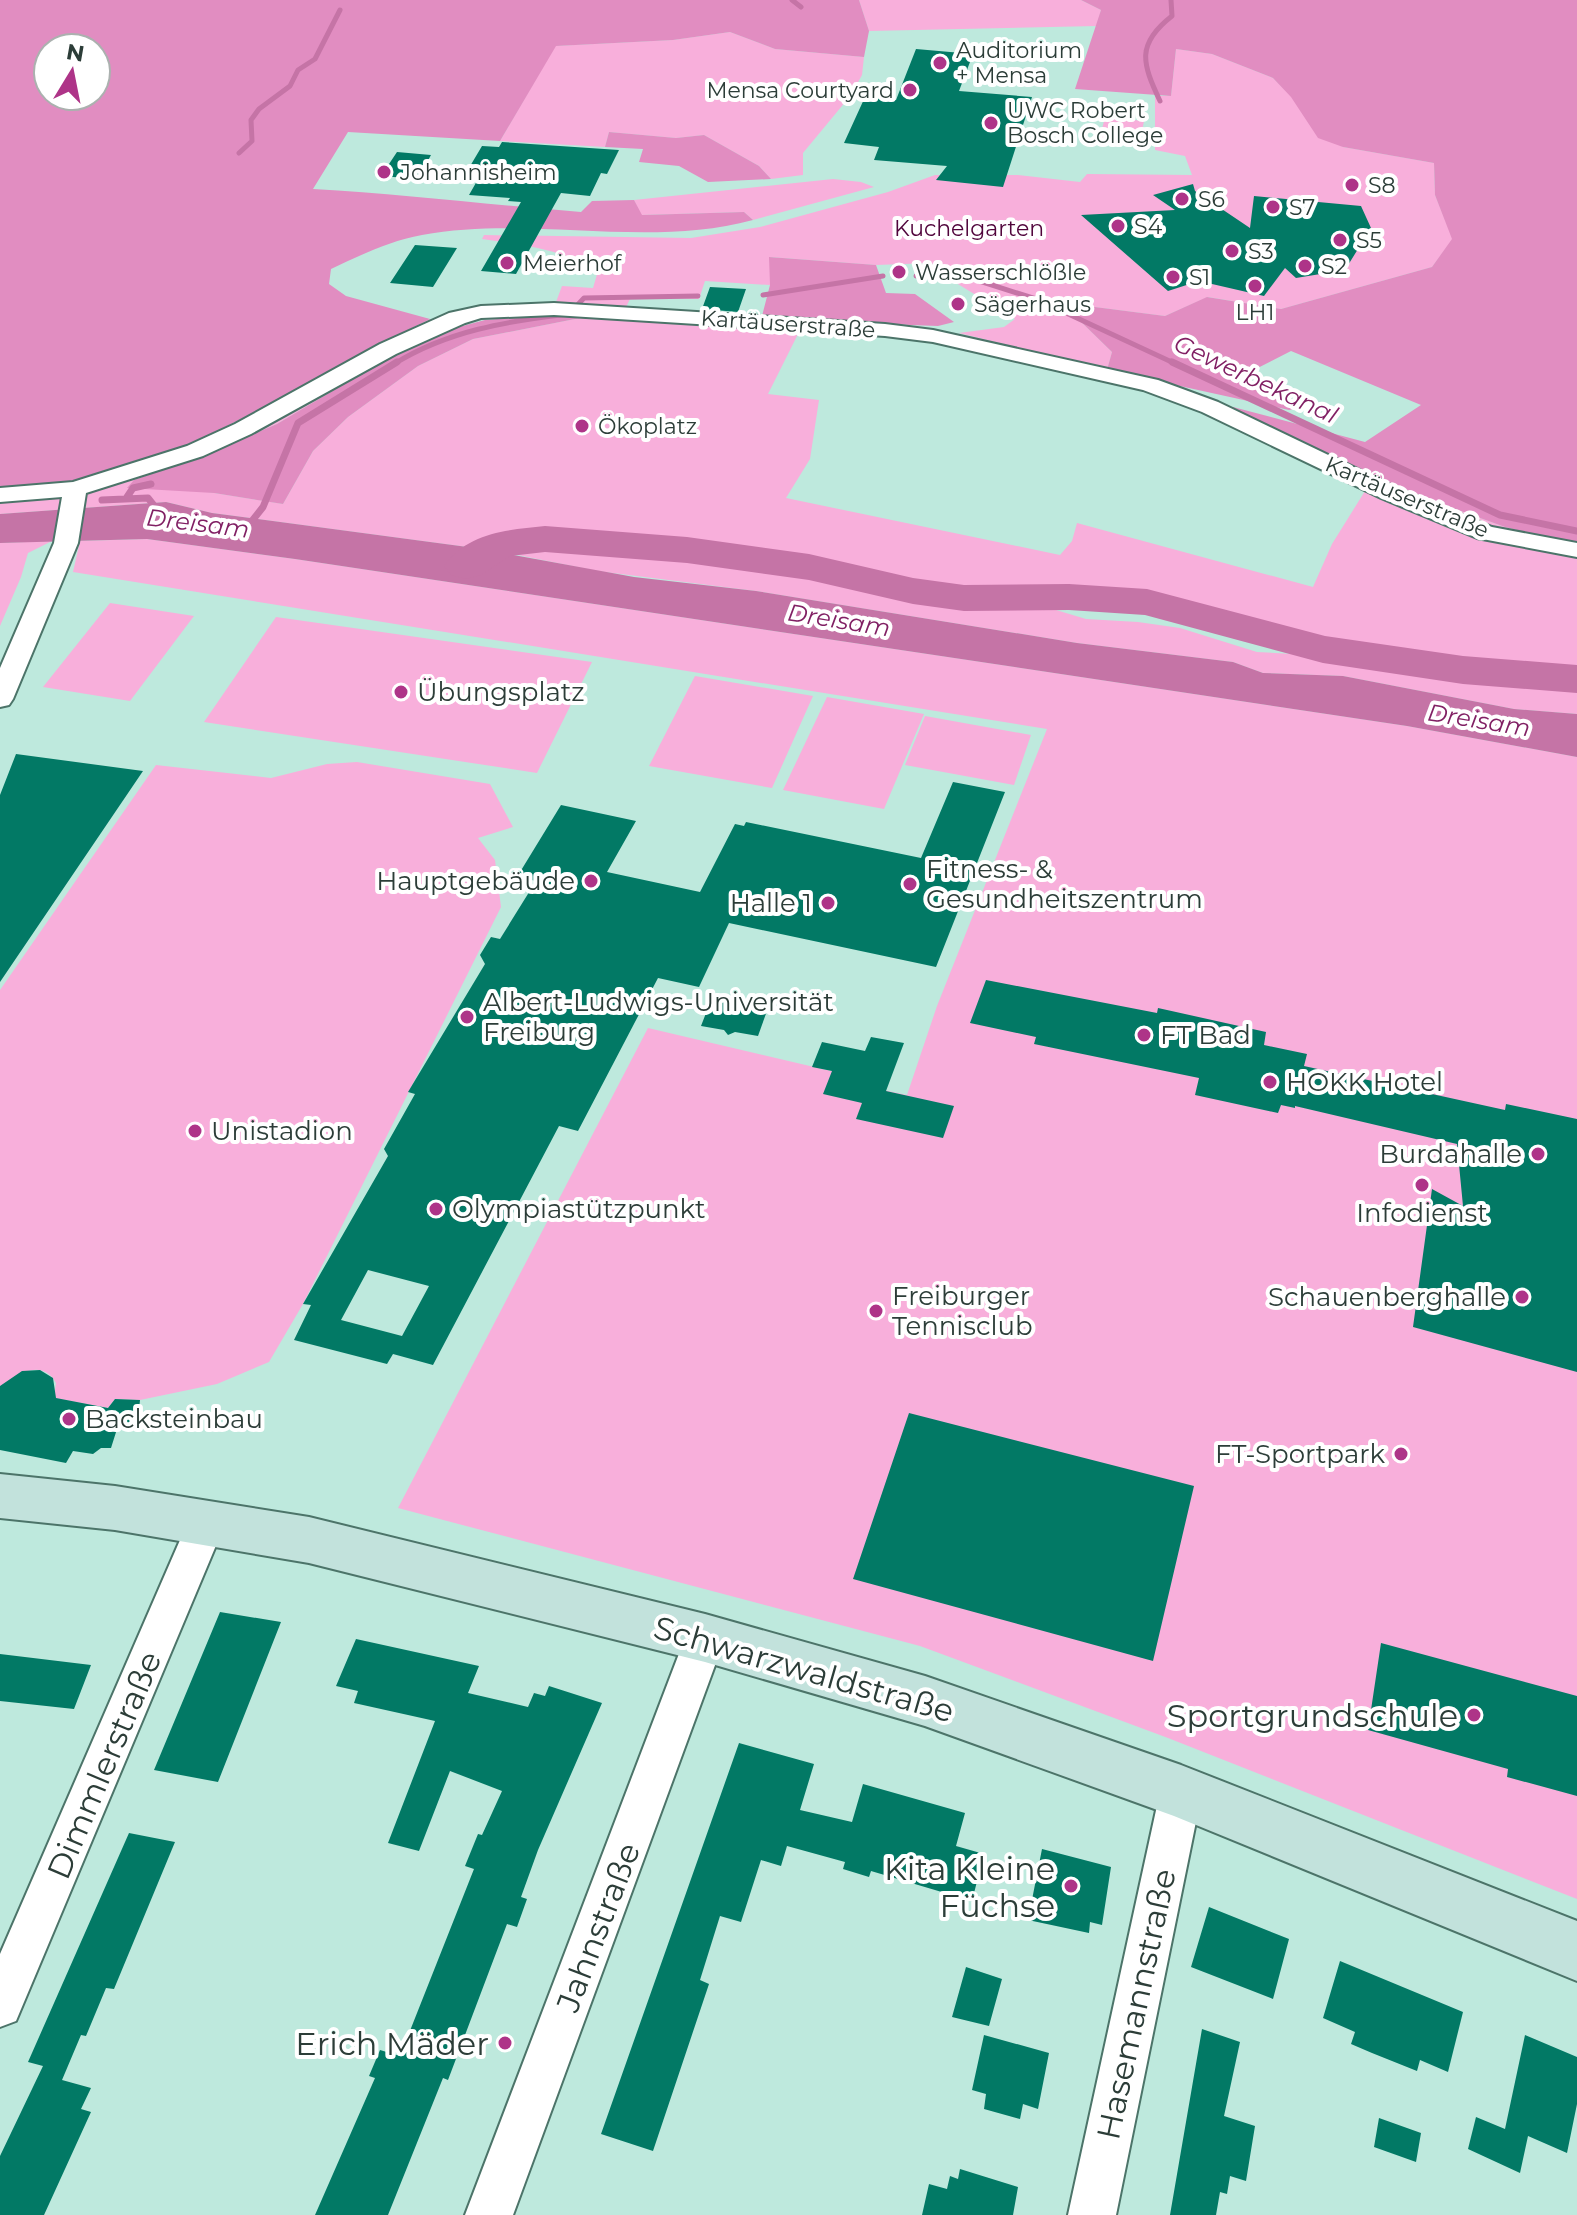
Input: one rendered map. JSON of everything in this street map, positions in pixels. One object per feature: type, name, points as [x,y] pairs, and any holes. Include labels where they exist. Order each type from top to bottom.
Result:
[{"type":"main road","name":"Schwarzwaldstraße","points":[[0,1496],[115,1508],[309,1540],[705,1638],[925,1701],[1181,1792],[1577,1951]]},
{"type":"street","name":"Kartäuserstraße","points":[[0,495],[74,494],[195,451],[243,429],[388,349],[457,318],[481,312],[554,309],[933,336],[1150,385],[1210,407],[1389,493],[1486,533],[1577,550]]},
{"type":"street","points":[[0,699],[66,543],[74,494]]},
{"type":"street","name":"Dimmlerstraße","points":[[0,2005],[206,1524]]},
{"type":"street","name":"Jahnstraße","points":[[489,2215],[705,1638]]},
{"type":"street","name":"Hasemannstraße","points":[[1092,2215],[1181,1792]]},
{"type":"green space","points":[[859,0],[1081,0],[1101,10],[1097,26],[869,31]]},
{"type":"green space","points":[[730,32],[775,49],[864,57],[862,75],[851,95],[803,153],[803,175],[771,179],[759,166],[704,135],[676,138],[609,132],[605,147],[500,141],[555,46],[673,40]]},
{"type":"green space","name":"Kuchelgarten","points":[[1176,49],[1212,54],[1273,78],[1343,147],[1434,163],[1435,195],[1453,239],[1432,267],[1281,309],[1208,297],[1165,316],[1079,305],[1071,312],[1112,352],[1107,370],[959,333],[1004,327],[1015,319],[935,270],[932,263],[876,265],[770,257],[770,285],[705,281],[699,299],[631,297],[626,307],[556,302],[562,286],[593,288],[598,271],[556,253],[482,239],[484,235],[691,238],[760,227],[888,192],[935,175],[1018,175],[1080,182],[1087,174],[1192,175],[1185,156],[1155,150],[1155,96],[1171,96]]},
{"type":"green space","points":[[1105,117],[1144,121],[1139,145],[1099,141]]},
{"type":"green space","points":[[833,179],[861,182],[874,187],[753,220],[744,212],[641,215],[634,200]]},
{"type":"green space","points":[[585,317],[799,332],[768,394],[819,400],[810,459],[786,498],[1060,555],[1072,541],[1077,523],[1313,587],[1332,544],[1365,491],[1206,416],[1227,409],[1389,485],[1505,527],[1577,545],[1577,673],[1348,647],[1146,597],[1108,591],[984,590],[693,543],[550,533],[492,540],[475,548],[212,513],[166,502],[0,514],[0,490],[172,450],[237,422],[361,353],[430,319],[455,328],[376,365],[277,424],[202,456],[134,480],[283,504],[313,451],[348,417],[418,366],[473,339]]},
{"type":"green space","points":[[147,539],[1407,726],[1577,757],[1577,1899],[1168,1738],[920,1646],[398,1508],[648,1028],[831,1071],[833,1068],[879,1089],[907,1095],[937,1006],[1047,729],[73,572],[80,541]]},
{"type":"green space","points":[[52,541],[28,553],[0,626],[0,543]]},
{"type":"green space","points":[[553,541],[746,564],[846,583],[876,594],[904,599],[1056,610],[1086,619],[1180,628],[1257,652],[1311,655],[1577,690],[1577,714],[1514,709],[1343,676],[1263,673],[1233,662],[1077,643],[756,591],[597,571],[508,553],[512,545]]},
{"type":"green space","points":[[110,603],[194,616],[130,701],[43,687]]},
{"type":"green space","name":"Übungsplatz","points":[[276,617],[592,662],[537,773],[204,722]]},
{"type":"green space","points":[[695,676],[813,696],[772,788],[649,766]]},
{"type":"green space","points":[[827,697],[924,714],[884,809],[783,790]]},
{"type":"green space","points":[[925,716],[1031,735],[1014,785],[905,765]]},
{"type":"green space","name":"Unistadion","points":[[357,762],[490,784],[513,827],[478,838],[495,860],[501,907],[303,1304],[269,1362],[217,1384],[140,1400],[115,1399],[108,1408],[54,1398],[56,1383],[43,1371],[28,1371],[0,1387],[0,990],[156,765],[271,778],[327,764]]},
{"type":"shaded area","points":[[0,0],[859,0],[869,31],[864,57],[775,49],[730,32],[673,40],[556,46],[500,141],[348,132],[313,189],[581,212],[592,201],[634,200],[642,215],[744,212],[753,220],[671,232],[505,228],[463,230],[422,235],[387,245],[331,269],[329,284],[346,296],[430,319],[256,411],[167,453],[121,469],[46,486],[0,490]]},
{"type":"shaded area","points":[[1081,0],[1577,0],[1577,545],[1505,527],[1389,485],[1227,409],[1233,407],[1365,442],[1421,405],[1291,351],[1238,378],[1298,408],[1289,410],[1107,370],[1112,352],[1071,312],[1079,305],[1165,316],[1207,297],[1281,309],[1432,267],[1452,239],[1435,195],[1434,163],[1343,147],[1318,138],[1291,97],[1273,78],[1212,54],[1176,49],[1171,96],[1075,89],[1101,10]]},
{"type":"shaded area","points":[[609,132],[676,138],[704,135],[759,166],[771,179],[708,182],[679,166],[639,162],[643,149],[605,147]]},
{"type":"shaded area","points":[[769,257],[876,265],[886,293],[915,294],[954,322],[938,326],[762,316],[770,285]]},
{"type":"shaded area","points":[[549,315],[585,317],[473,339],[418,366],[348,417],[313,451],[283,504],[214,493],[127,488],[134,480],[202,456],[277,424],[376,365],[455,328],[485,320]]},
{"type":"water","name":"Dreisam","points":[[166,502],[212,513],[475,548],[634,577],[756,591],[1077,643],[1233,662],[1263,673],[1343,676],[1514,709],[1577,714],[1577,757],[1407,726],[295,559],[147,539],[0,543],[0,514]]},
{"type":"building","points":[[916,49],[973,54],[959,91],[1032,97],[1003,187],[936,180],[947,166],[874,160],[879,147],[844,143],[865,97],[896,100]]},
{"type":"building","points":[[502,142],[619,150],[607,174],[601,173],[590,196],[561,193],[516,274],[481,271],[521,202],[508,201],[510,198],[469,195],[481,174],[466,173],[482,146],[499,147]]},
{"type":"building","points":[[397,152],[431,155],[418,179],[381,176]]},
{"type":"building","points":[[1193,184],[1195,191],[1250,228],[1254,196],[1361,206],[1371,228],[1345,270],[1296,278],[1285,268],[1264,296],[1199,281],[1168,291],[1081,215],[1175,210],[1153,195]]},
{"type":"building","points":[[415,245],[457,248],[433,287],[390,283]]},
{"type":"building","points":[[710,287],[746,289],[738,312],[702,309]]},
{"type":"building","points":[[16,754],[143,771],[0,982],[0,795]]},
{"type":"building","points":[[953,782],[1005,792],[936,967],[729,923],[699,987],[658,978],[578,1131],[559,1126],[433,1365],[393,1354],[387,1364],[294,1340],[311,1305],[303,1304],[388,1156],[384,1149],[415,1094],[408,1092],[485,964],[480,955],[491,937],[500,939],[536,881],[517,877],[561,805],[636,821],[607,872],[700,892],[735,824],[744,826],[746,822],[921,858]],"holes":[[[368,1270],[429,1286],[402,1336],[341,1320]]]},
{"type":"building","points":[[986,980],[1157,1013],[1158,1008],[1266,1032],[1264,1045],[1307,1054],[1304,1066],[1505,1110],[1506,1104],[1577,1119],[1577,1372],[1413,1327],[1432,1189],[1463,1206],[1457,1144],[1295,1106],[1281,1105],[1278,1113],[1195,1095],[1199,1078],[1034,1044],[1036,1037],[970,1023]]},
{"type":"building","points":[[713,995],[750,1001],[749,1005],[768,1008],[758,1036],[735,1032],[728,1035],[724,1030],[701,1026]]},
{"type":"building","points":[[871,1037],[904,1043],[886,1091],[954,1106],[943,1138],[856,1119],[862,1103],[823,1094],[832,1071],[812,1067],[822,1042],[865,1051]]},
{"type":"building","name":"Backsteinbau","points":[[40,1370],[53,1378],[56,1398],[108,1408],[115,1399],[140,1400],[137,1429],[117,1429],[111,1448],[101,1448],[93,1454],[73,1451],[66,1463],[0,1450],[0,1386],[22,1371]]},
{"type":"building","points":[[909,1413],[1194,1486],[1153,1661],[853,1579]]},
{"type":"building","points":[[220,1612],[281,1622],[218,1782],[154,1770]]},
{"type":"building","points":[[356,1639],[479,1666],[468,1693],[528,1707],[534,1693],[545,1696],[549,1686],[602,1703],[538,1850],[521,1897],[527,1899],[517,1927],[507,1924],[448,2080],[443,2078],[388,2215],[315,2215],[375,2078],[369,2076],[380,2050],[400,2056],[474,1869],[465,1866],[478,1834],[482,1835],[502,1791],[450,1771],[419,1851],[388,1843],[435,1721],[354,1703],[358,1691],[336,1686]]},
{"type":"building","name":"Sportgrundschule","points":[[1381,1643],[1577,1696],[1577,1796],[1507,1777],[1508,1769],[1368,1730]]},
{"type":"building","points":[[0,1654],[91,1665],[74,1709],[0,1701]]},
{"type":"building","points":[[739,1743],[814,1764],[800,1810],[852,1822],[863,1784],[965,1813],[956,1846],[984,1854],[972,1901],[871,1871],[869,1877],[843,1869],[845,1862],[787,1846],[781,1866],[761,1860],[741,1922],[720,1916],[700,1980],[709,1984],[653,2151],[601,2134]]},
{"type":"building","points":[[129,1833],[175,1842],[114,1989],[106,1988],[86,2036],[81,2035],[62,2080],[91,2088],[81,2109],[91,2112],[44,2215],[0,2215],[0,2156],[43,2066],[28,2062]]},
{"type":"building","name":"Kita Kleine Füchse","points":[[1042,1849],[1111,1867],[1102,1925],[1090,1922],[1089,1933],[1028,1920]]},
{"type":"building","points":[[1209,1907],[1289,1939],[1273,1999],[1191,1967]]},
{"type":"building","points":[[1340,1961],[1463,2012],[1448,2072],[1420,2060],[1417,2071],[1351,2044],[1355,2032],[1323,2018]]},
{"type":"building","points":[[966,1967],[1002,1979],[989,2026],[952,2017]]},
{"type":"building","points":[[1202,2029],[1240,2042],[1224,2116],[1255,2126],[1246,2181],[1230,2176],[1227,2194],[1220,2192],[1216,2215],[1170,2215]]},
{"type":"building","points":[[984,2035],[1049,2053],[1038,2109],[1023,2104],[1020,2119],[984,2109],[986,2094],[972,2090]]},
{"type":"building","points":[[1525,2035],[1577,2057],[1577,2104],[1567,2153],[1528,2136],[1520,2173],[1468,2149],[1476,2117],[1505,2129]]},
{"type":"building","points":[[1379,2118],[1421,2133],[1416,2162],[1374,2147]]},
{"type":"building","points":[[960,2169],[1018,2187],[1013,2215],[922,2215],[929,2184],[947,2189],[950,2176],[958,2179]]},
{"type":"waterway","points":[[792,0],[801,7]]},
{"type":"waterway","points":[[1160,101],[1149,76],[1146,55],[1152,36],[1172,16],[1171,0]]},
{"type":"waterway","points":[[239,153],[252,141],[251,120],[259,109],[290,86],[298,70],[315,59],[340,10]]},
{"type":"waterway","name":"Gewerbekanal","points":[[763,295],[883,276]]},
{"type":"waterway","name":"Gewerbekanal","points":[[916,276],[970,278],[1036,299],[1176,364]]},
{"type":"waterway","points":[[394,364],[435,343],[478,329],[569,314],[584,298],[698,296]]},
{"type":"waterway","points":[[248,526],[263,507],[298,423],[397,362]]},
{"type":"waterway","name":"Gewerbekanal","points":[[1172,362],[1500,515],[1577,531]]},
{"type":"waterway","points":[[127,497],[133,488],[151,484]]},
{"type":"waterway","points":[[102,500],[148,498],[159,512]]},
{"type":"waterway","points":[[466,566],[499,544],[545,539],[687,550],[809,567],[913,591],[964,598],[1069,597],[1147,602],[1323,649],[1463,670],[1577,679]]},
{"type":"place","name":"Auditorium + Mensa","points":[[940,63]]},
{"type":"place","name":"Mensa Courtyard","points":[[910,90]]},
{"type":"place","name":"UWC Robert Bosch College","points":[[991,123]]},
{"type":"place","name":"Johannisheim","points":[[384,172]]},
{"type":"place","name":"S8","points":[[1352,185]]},
{"type":"place","name":"S6","points":[[1182,199]]},
{"type":"place","name":"S7","points":[[1273,207]]},
{"type":"place","name":"S4","points":[[1118,226]]},
{"type":"place","name":"S5","points":[[1340,240]]},
{"type":"place","name":"S3","points":[[1232,251]]},
{"type":"place","name":"Meierhof","points":[[507,263]]},
{"type":"place","name":"S2","points":[[1305,266]]},
{"type":"place","name":"Wasserschlößle","points":[[899,272]]},
{"type":"place","name":"S1","points":[[1173,277]]},
{"type":"place","name":"LH1","points":[[1255,286]]},
{"type":"place","name":"Sägerhaus","points":[[958,304]]},
{"type":"place","name":"Ökoplatz","points":[[582,426]]},
{"type":"place","name":"Übungsplatz","points":[[401,692]]},
{"type":"place","name":"Hauptgebäude","points":[[591,881]]},
{"type":"place","name":"Fitness- & Gesundheitszentrum","points":[[910,884]]},
{"type":"place","name":"Halle 1","points":[[828,903]]},
{"type":"place","name":"Albert-Ludwigs-Universität Freiburg","points":[[467,1017]]},
{"type":"place","name":"FT Bad","points":[[1144,1035]]},
{"type":"place","name":"HOKK Hotel","points":[[1270,1082]]},
{"type":"place","name":"Unistadion","points":[[195,1131]]},
{"type":"place","name":"Burdahalle","points":[[1538,1154]]},
{"type":"place","name":"Infodienst","points":[[1422,1185]]},
{"type":"place","name":"Olympiastützpunkt","points":[[436,1209]]},
{"type":"place","name":"Schauenberghalle","points":[[1522,1297]]},
{"type":"place","name":"Freiburger Tennisclub","points":[[876,1311]]},
{"type":"place","name":"Backsteinbau","points":[[69,1419]]},
{"type":"place","name":"FT-Sportpark","points":[[1401,1454]]},
{"type":"place","name":"Sportgrundschule","points":[[1474,1715]]},
{"type":"place","name":"Kita Kleine Füchse","points":[[1071,1886]]},
{"type":"place","name":"Erich Mäder","points":[[505,2043]]}]
